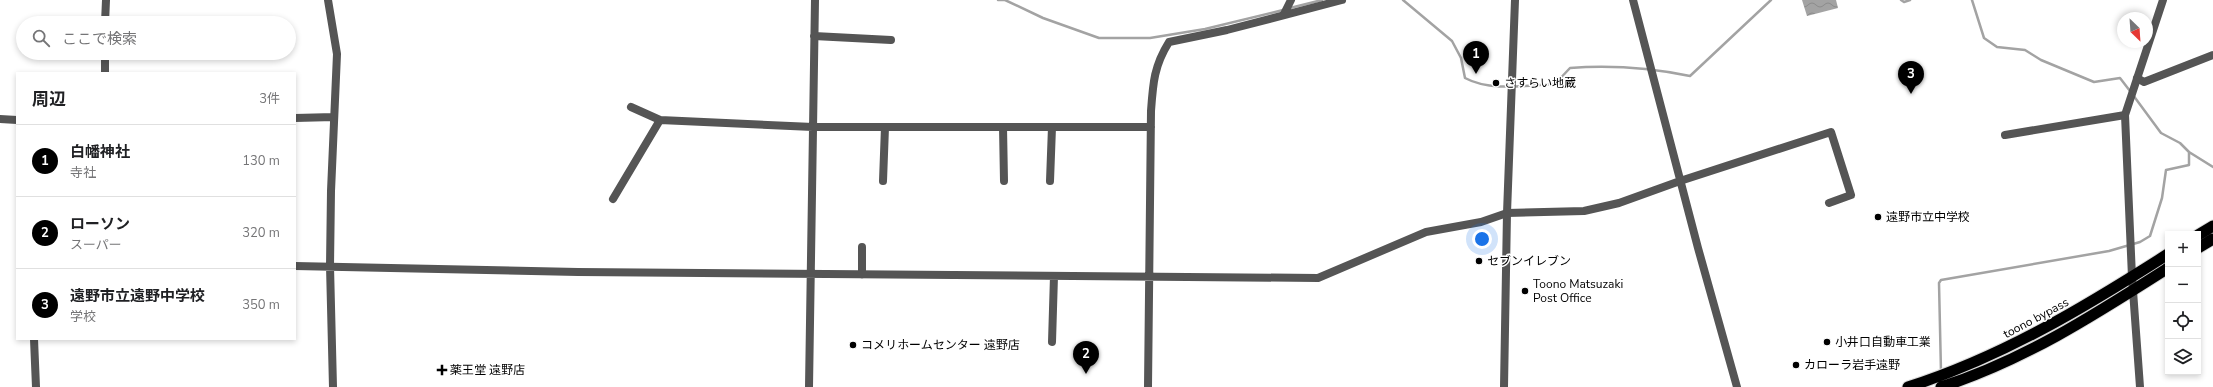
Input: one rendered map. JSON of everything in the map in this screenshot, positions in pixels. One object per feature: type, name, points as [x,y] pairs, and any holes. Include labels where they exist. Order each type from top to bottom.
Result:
[{"type":"highway","points":[[2201,233],[2213,226]]},
{"type":"highway","points":[[2201,246],[2213,239]]},
{"type":"highway","name":"toono bypass","points":[[1908,387],[1975,363],[2067,317],[2165,256]]},
{"type":"highway","name":"toono bypass","points":[[1941,387],[2028,350],[2078,325],[2165,270]]},
{"type":"street","points":[[106,0],[106,16]]},
{"type":"street","points":[[328,0],[337,54],[330,266],[333,387]]},
{"type":"street","points":[[809,387],[815,0]]},
{"type":"street","points":[[1284,14],[1291,0]]},
{"type":"street","points":[[1148,387],[1148,278],[1151,127],[1153,76],[1158,59],[1169,42],[1227,30],[1342,0]]},
{"type":"street","points":[[1504,387],[1507,213],[1516,0]]},
{"type":"street","points":[[1633,0],[1680,180],[1737,387]]},
{"type":"street","points":[[2140,387],[2132,290],[2125,116],[2163,0]]},
{"type":"street","points":[[814,36],[891,40]]},
{"type":"street","points":[[2137,78],[2144,82],[2213,55]]},
{"type":"street","points":[[105,60],[105,72]]},
{"type":"street","points":[[631,107],[660,120],[812,127],[1151,127]]},
{"type":"street","points":[[2005,135],[2125,116]]},
{"type":"street","points":[[296,118],[334,117]]},
{"type":"street","points":[[0,119],[16,120]]},
{"type":"street","points":[[613,199],[660,120]]},
{"type":"street","points":[[883,181],[885,127]]},
{"type":"street","points":[[1003,127],[1004,181]]},
{"type":"street","points":[[1050,181],[1052,127]]},
{"type":"street","points":[[296,266],[578,272],[811,273],[862,275],[1148,278],[1318,278],[1426,232],[1481,222],[1507,213],[1584,211],[1619,203],[1680,180],[1831,132],[1852,195],[1830,203]]},
{"type":"street","points":[[862,247],[862,275]]},
{"type":"street","points":[[1052,342],[1054,276]]},
{"type":"street","points":[[34,340],[36,387]]},
{"type":"water","points":[[1802,0],[1836,0],[1838,8],[1807,16]]},
{"type":"waterway","points":[[998,0],[1005,0],[1043,18],[1099,38],[1150,38],[1205,29],[1283,10]]},
{"type":"waterway","points":[[1290,8],[1322,0]]},
{"type":"waterway","points":[[1403,0],[1452,41],[1461,58],[1465,78],[1486,85],[1509,87],[1555,84],[1570,68],[1630,68],[1690,76],[1771,0]]},
{"type":"waterway","points":[[1901,0],[1904,2],[1910,0]]},
{"type":"waterway","points":[[1972,0],[1984,38],[1997,47],[2025,50],[2041,60],[2094,82],[2120,78],[2130,91]]},
{"type":"waterway","points":[[2133,95],[2161,133],[2180,143],[2189,152],[2213,167]]},
{"type":"waterway","points":[[1941,372],[1939,283],[1941,280],[2109,251],[2140,242],[2150,236],[2162,198],[2166,170],[2189,165],[2189,152]]},
{"type":"place","name":"白幡神社","points":[[1476,74]]},
{"type":"place","name":"さすらい地蔵","points":[[1496,83]]},
{"type":"place","name":"遠野市立遠野中学校","points":[[1911,94]]},
{"type":"place","name":"遠野市立中学校","points":[[1878,217]]},
{"type":"place","name":"セブンイレブン","points":[[1479,261]]},
{"type":"place","name":"Toono Matsuzaki Post Office","points":[[1525,291]]},
{"type":"place","name":"小井口自動車工業","points":[[1827,342]]},
{"type":"place","name":"コメリホームセンター 遠野店","points":[[853,345]]},
{"type":"place","name":"カローラ岩手遠野","points":[[1796,365]]},
{"type":"place","name":"薬王堂 遠野店","points":[[442,370]]},
{"type":"place","name":"ローソン","points":[[1086,374]]}]
